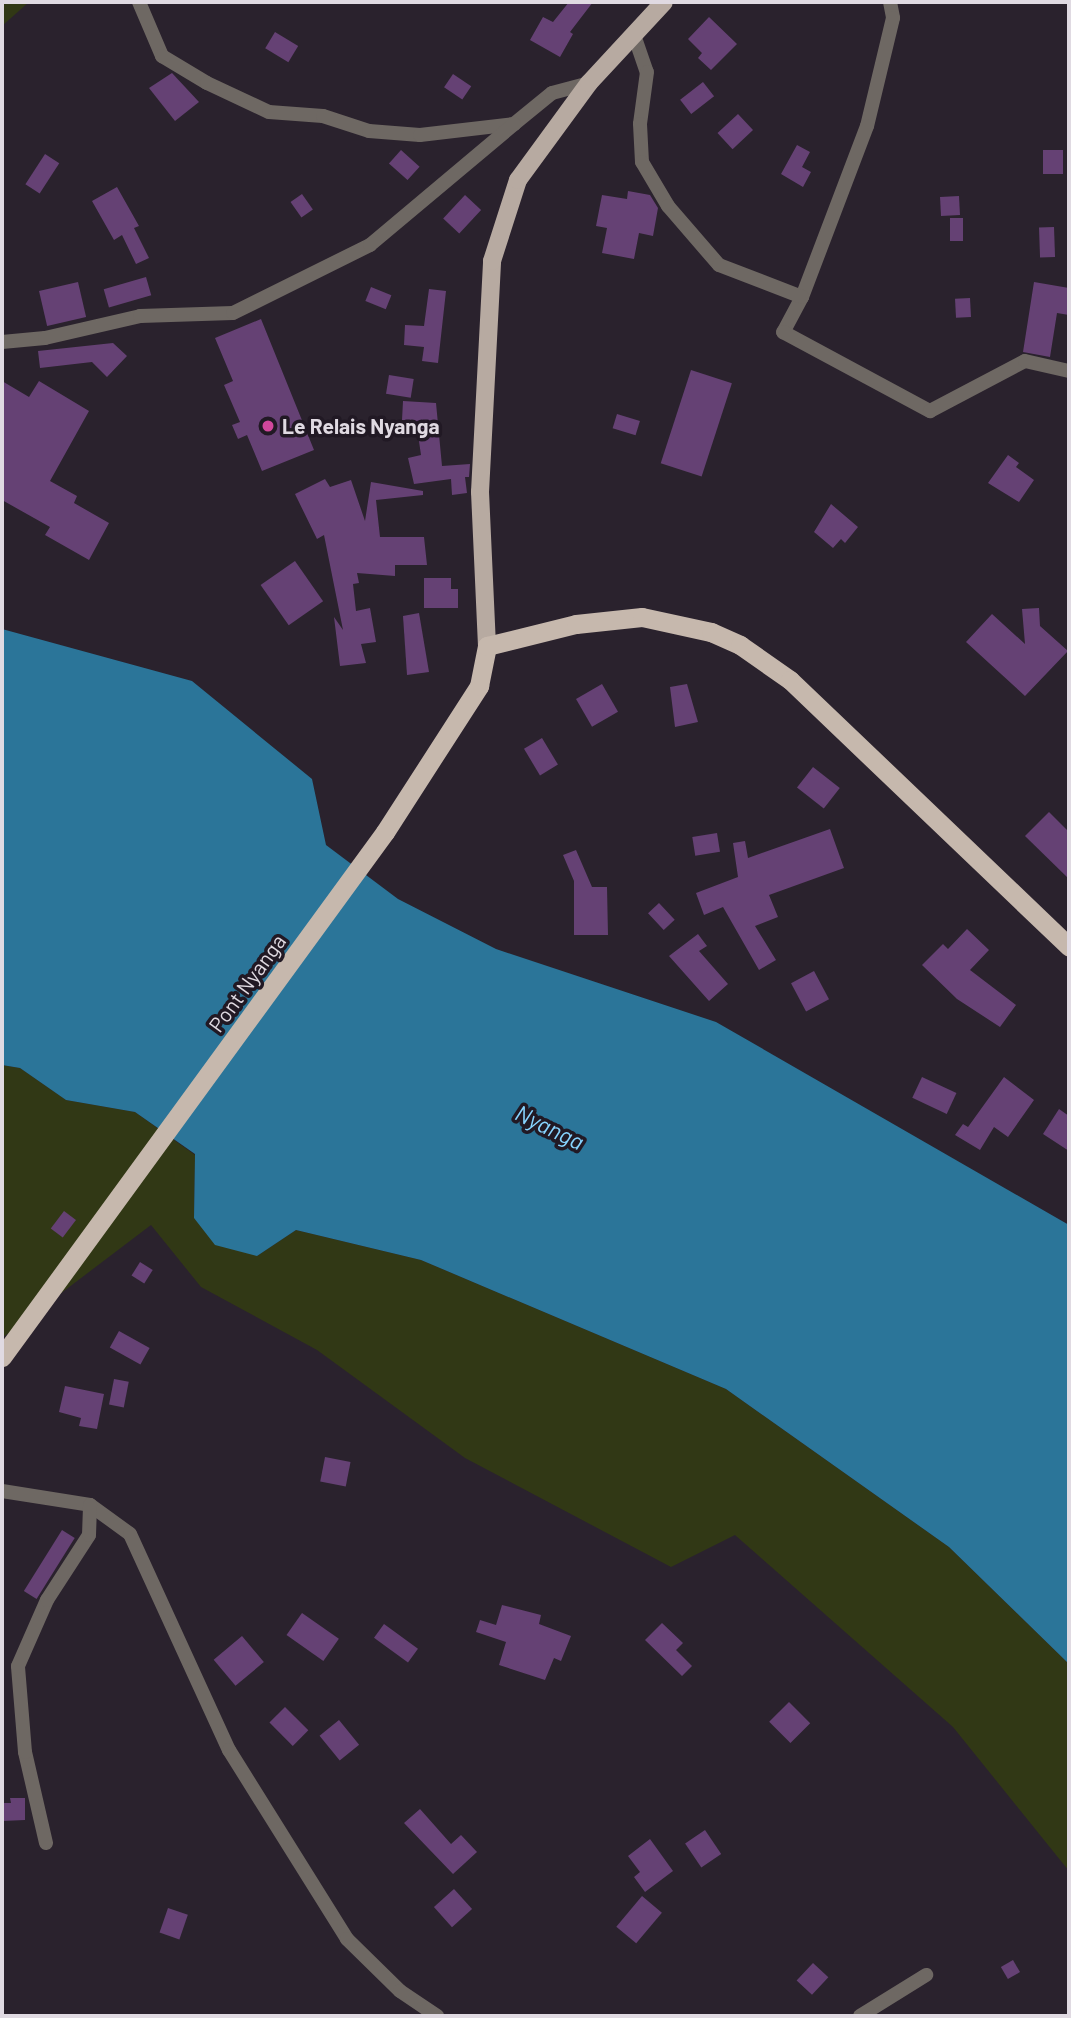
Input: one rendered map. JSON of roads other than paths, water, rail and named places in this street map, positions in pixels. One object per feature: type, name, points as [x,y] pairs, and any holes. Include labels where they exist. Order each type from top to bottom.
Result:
[{"type":"highway","points":[[487,646],[576,624],[642,617],[699,628],[740,645],[790,680],[1069,947]]},
{"type":"highway","name":"Pont Nyanga","points":[[2,1357],[385,832],[479,686],[487,646]]},
{"type":"main road","points":[[487,646],[480,492],[492,261],[518,180],[589,83],[664,2]]},
{"type":"street","points":[[139,2],[162,55],[269,112],[323,116],[369,131],[420,135],[514,124]]},
{"type":"street","points":[[890,2],[893,18],[866,126],[802,298],[783,332],[930,411],[1025,361],[1069,371]]},
{"type":"street","points":[[634,35],[647,72],[640,124],[642,162],[668,206],[719,265],[802,298]]},
{"type":"street","points":[[2,342],[45,338],[140,316],[233,313],[370,245],[552,93],[589,83]]},
{"type":"street","points":[[2,1491],[90,1505],[130,1534],[229,1750],[347,1939],[400,1991],[437,2016]]},
{"type":"street","points":[[46,1843],[25,1752],[18,1666],[47,1600],[89,1535],[90,1505]]},
{"type":"street","points":[[860,2016],[926,1975]]},
{"type":"water","name":"Nyanga","points":[[2,629],[192,681],[312,779],[326,845],[398,899],[496,949],[716,1022],[1069,1225],[1069,1664],[949,1547],[726,1389],[421,1260],[296,1230],[257,1256],[215,1245],[194,1218],[195,1154],[135,1112],[66,1100],[20,1068],[2,1065]]},
{"type":"place","name":"Le Relais Nyanga","points":[[268,426]]}]
